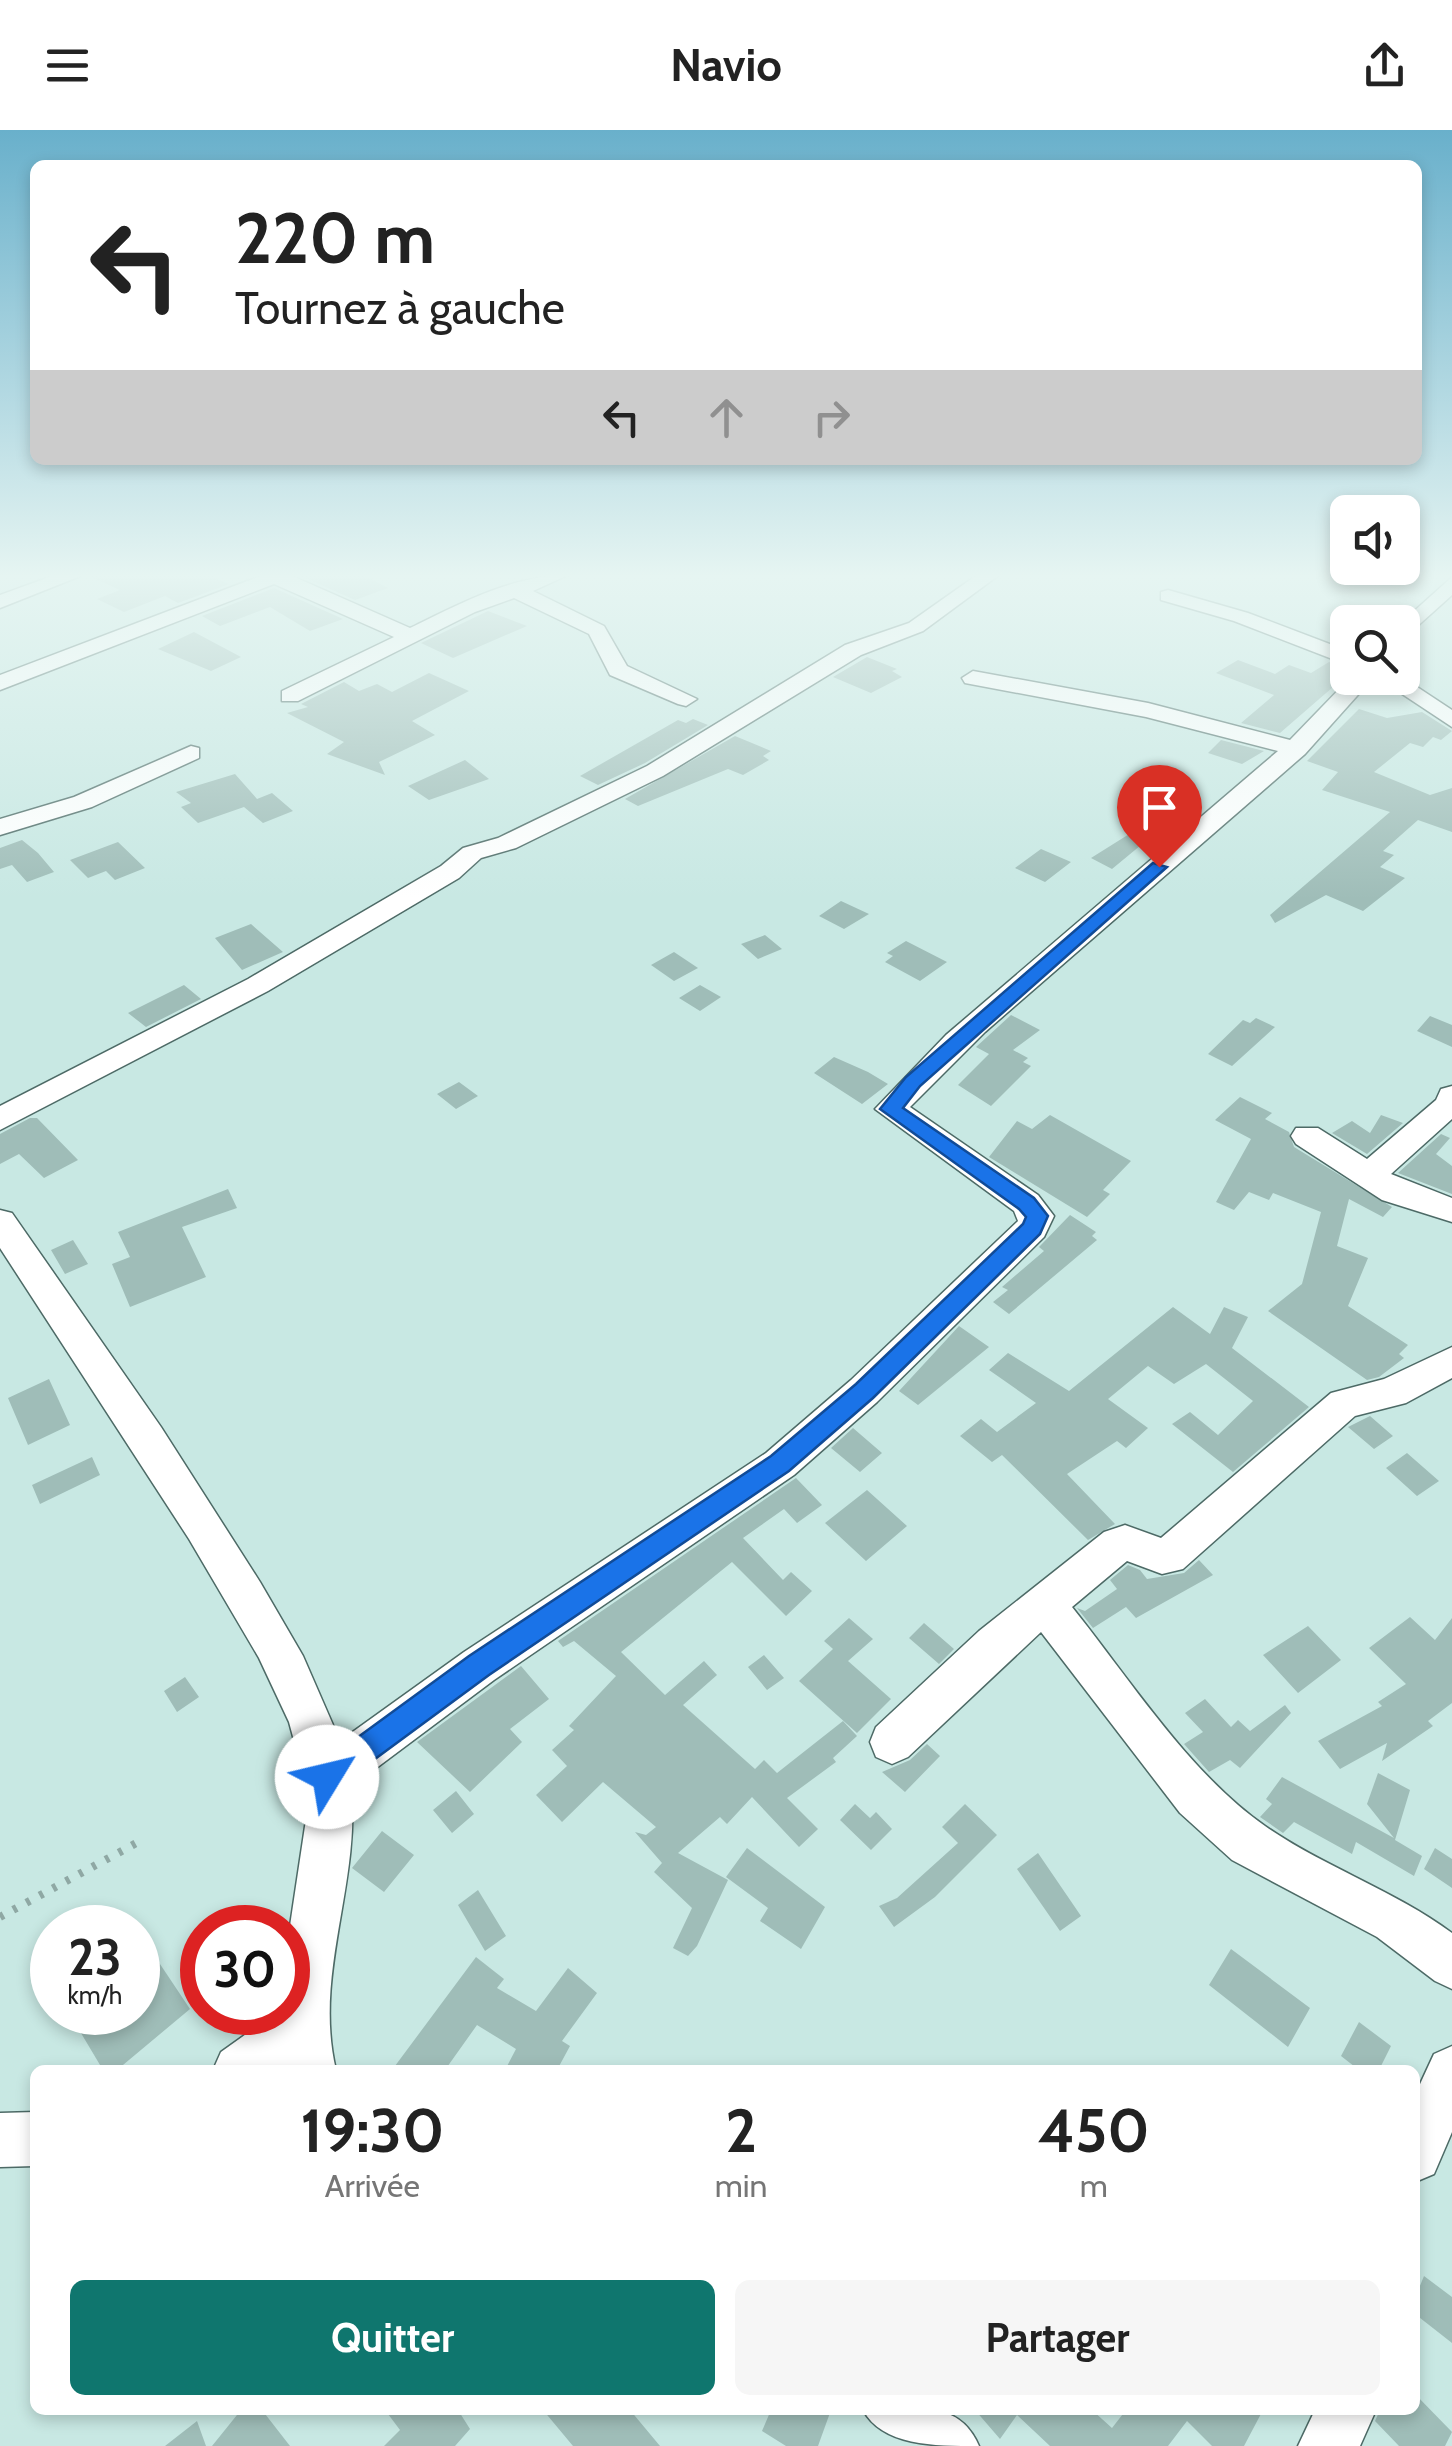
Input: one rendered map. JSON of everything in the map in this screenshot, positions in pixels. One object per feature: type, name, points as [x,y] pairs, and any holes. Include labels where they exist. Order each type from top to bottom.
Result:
[{"type":"street","points":[[290,696],[316,683]]},
{"type":"street","points":[[649,683],[686,699]]},
{"type":"street","points":[[0,1118],[258,984],[450,872],[472,853],[506,843],[655,771],[799,683]]},
{"type":"street","points":[[1002,683],[1148,710],[1297,749]]},
{"type":"street","points":[[1420,698],[1452,683]]},
{"type":"street","points":[[327,1777],[479,1666],[780,1464],[864,1391],[1032,1228],[1037,1216],[1026,1204],[890,1109],[913,1082],[990,1013],[1297,749],[1346,695]]},
{"type":"street","points":[[1415,695],[1452,720]]},
{"type":"street","points":[[0,827],[83,802],[192,753]]},
{"type":"street","points":[[1367,1177],[1450,1104],[1452,1096]]},
{"type":"street","points":[[1307,1136],[1394,1192],[1452,1210]]},
{"type":"street","points":[[0,1222],[178,1483],[245,1594],[312,1724],[327,1777],[333,1827],[306,2048],[254,2065]]},
{"type":"street","points":[[892,1742],[1044,1604],[1118,1544],[1130,1542],[1152,1556],[1169,1556],[1344,1404],[1394,1392],[1452,1360]]},
{"type":"street","points":[[1044,1604],[1196,1797],[1249,1843],[1394,1920],[1452,1964]]},
{"type":"street","points":[[1420,2144],[1452,2072]]},
{"type":"street","points":[[0,2140],[30,2139]]},
{"type":"street","points":[[900,2415],[949,2446]]},
{"type":"street","points":[[1328,2446],[1344,2415]]},
{"type":"path","points":[[0,1917],[142,1840]]},
{"type":"building","points":[[342,683],[359,691],[377,684],[392,692],[409,683],[451,683],[469,691],[412,721],[435,735],[379,762],[385,775],[327,754],[344,742],[287,713],[308,707],[301,704]]},
{"type":"building","points":[[847,683],[890,683],[871,693]]},
{"type":"building","points":[[1243,683],[1330,683],[1330,690],[1280,733],[1241,723],[1274,695]]},
{"type":"building","points":[[1359,709],[1387,718],[1422,712],[1452,731],[1441,740],[1433,737],[1423,747],[1410,743],[1374,772],[1430,795],[1452,788],[1452,832],[1418,820],[1383,851],[1394,855],[1380,867],[1405,878],[1363,911],[1326,895],[1275,923],[1270,915],[1390,812],[1322,790],[1338,772],[1307,761]]},
{"type":"building","points":[[693,719],[708,725],[645,763],[598,785],[580,776],[678,720],[686,723]]},
{"type":"building","points":[[735,736],[771,751],[763,756],[769,760],[743,775],[728,769],[638,806],[625,799]]},
{"type":"building","points":[[1221,740],[1264,751],[1242,764],[1208,753]]},
{"type":"building","points":[[465,760],[489,779],[429,800],[408,786]]},
{"type":"building","points":[[235,774],[257,799],[272,793],[293,811],[263,823],[244,807],[198,823],[181,807],[191,803],[176,792]]},
{"type":"building","points":[[1150,821],[1158,831],[1112,869],[1091,858]]},
{"type":"building","points":[[22,840],[54,872],[27,882],[12,865],[0,869],[0,848]]},
{"type":"building","points":[[118,842],[145,868],[115,880],[106,871],[88,878],[70,860]]},
{"type":"building","points":[[1041,849],[1071,862],[1045,882],[1015,868]]},
{"type":"building","points":[[841,901],[869,914],[844,929],[819,916]]},
{"type":"building","points":[[251,924],[283,952],[242,970],[215,938]]},
{"type":"building","points":[[765,935],[782,949],[758,959],[741,944]]},
{"type":"building","points":[[906,941],[947,962],[920,981],[885,962],[893,956],[887,953]]},
{"type":"building","points":[[674,952],[698,968],[674,981],[651,965]]},
{"type":"building","points":[[184,985],[201,999],[146,1027],[128,1013]]},
{"type":"building","points":[[700,985],[721,997],[700,1011],[679,998]]},
{"type":"building","points":[[1011,1015],[1040,1030],[1013,1050],[1028,1058],[1023,1062],[1031,1066],[991,1106],[958,1085],[989,1054],[976,1047]]},
{"type":"building","points":[[1430,1016],[1452,1025],[1452,1047],[1417,1031]]},
{"type":"building","points":[[1256,1018],[1275,1027],[1232,1066],[1208,1054],[1243,1020],[1250,1023]]},
{"type":"building","points":[[834,1057],[888,1084],[862,1104],[814,1073]]},
{"type":"building","points":[[459,1082],[478,1096],[456,1109],[437,1094]]},
{"type":"building","points":[[1240,1097],[1272,1113],[1265,1119],[1289,1132],[1294,1147],[1392,1207],[1383,1217],[1349,1199],[1337,1246],[1368,1258],[1348,1306],[1408,1345],[1399,1354],[1404,1358],[1379,1377],[1367,1380],[1268,1311],[1302,1284],[1321,1212],[1273,1193],[1269,1200],[1249,1192],[1234,1210],[1216,1202],[1251,1139],[1215,1120]]},
{"type":"building","points":[[1050,1115],[1131,1161],[1103,1190],[1110,1194],[1087,1217],[989,1157],[1017,1121],[1032,1129]]},
{"type":"building","points":[[1381,1115],[1403,1123],[1367,1154],[1332,1133],[1352,1121],[1370,1133]]},
{"type":"building","points":[[37,1118],[78,1160],[44,1178],[19,1154],[0,1164],[0,1134]]},
{"type":"building","points":[[1441,1134],[1450,1138],[1436,1154],[1452,1166],[1452,1194],[1398,1173]]},
{"type":"building","points":[[228,1189],[237,1208],[182,1227],[206,1277],[130,1307],[112,1264],[130,1257],[118,1232]]},
{"type":"building","points":[[1070,1215],[1096,1232],[1092,1236],[1097,1240],[1009,1314],[993,1302],[1008,1290],[1002,1287],[1044,1251],[1039,1247]]},
{"type":"building","points":[[73,1240],[88,1264],[65,1274],[51,1250]]},
{"type":"building","points":[[1173,1307],[1210,1334],[1224,1307],[1248,1317],[1232,1348],[1309,1407],[1233,1472],[1172,1424],[1190,1412],[1218,1435],[1253,1401],[1206,1364],[1174,1384],[1148,1366],[1108,1399],[1148,1428],[1126,1448],[1117,1441],[1067,1474],[1115,1524],[1088,1540],[1002,1455],[992,1462],[960,1436],[981,1419],[997,1432],[1036,1403],[989,1370],[1008,1353],[1069,1391]]},
{"type":"building","points":[[959,1326],[989,1347],[918,1405],[899,1391]]},
{"type":"building","points":[[49,1379],[70,1425],[28,1445],[8,1398]]},
{"type":"building","points":[[1370,1416],[1393,1436],[1374,1449],[1348,1427]]},
{"type":"building","points":[[853,1428],[882,1453],[860,1472],[831,1448]]},
{"type":"building","points":[[1407,1453],[1439,1481],[1417,1496],[1386,1468]]},
{"type":"building","points":[[92,1457],[100,1475],[40,1504],[32,1485]]},
{"type":"building","points":[[796,1478],[822,1505],[797,1523],[784,1509],[743,1538],[783,1580],[791,1572],[812,1591],[786,1616],[732,1562],[621,1652],[665,1695],[704,1661],[717,1675],[683,1705],[755,1769],[764,1760],[777,1773],[843,1721],[857,1736],[833,1758],[836,1762],[787,1798],[818,1829],[799,1847],[752,1797],[727,1824],[720,1817],[678,1853],[728,1880],[697,1946],[688,1956],[673,1948],[692,1908],[654,1872],[662,1863],[635,1832],[646,1835],[656,1827],[603,1782],[562,1822],[536,1795],[567,1766],[552,1750],[574,1730],[569,1726],[616,1676],[574,1641],[563,1647],[558,1641]]},
{"type":"building","points":[[867,1490],[907,1526],[866,1561],[825,1523]]},
{"type":"building","points":[[1199,1560],[1213,1575],[1136,1618],[1126,1607],[1093,1628],[1077,1608],[1085,1611],[1117,1589],[1110,1580],[1128,1565],[1140,1570],[1147,1579],[1184,1573]]},
{"type":"building","points":[[1410,1617],[1435,1640],[1452,1618],[1452,1703],[1428,1721],[1433,1726],[1382,1761],[1387,1743],[1340,1769],[1318,1741],[1382,1706],[1378,1702],[1406,1684],[1369,1648]]},
{"type":"building","points":[[849,1618],[873,1639],[848,1661],[891,1699],[857,1733],[799,1681],[833,1649],[824,1641]]},
{"type":"building","points":[[924,1623],[954,1649],[939,1664],[909,1638]]},
{"type":"building","points":[[1308,1626],[1341,1660],[1298,1693],[1263,1655]]},
{"type":"building","points":[[764,1655],[784,1678],[767,1690],[748,1667]]},
{"type":"building","points":[[521,1666],[549,1699],[510,1729],[522,1742],[470,1792],[417,1742]]},
{"type":"building","points":[[185,1677],[199,1697],[177,1712],[164,1691]]},
{"type":"building","points":[[1205,1699],[1231,1727],[1238,1720],[1250,1731],[1285,1705],[1291,1713],[1240,1768],[1230,1760],[1209,1772],[1184,1744],[1203,1732],[1185,1713]]},
{"type":"building","points":[[927,1744],[940,1756],[905,1792],[882,1772],[910,1760]]},
{"type":"building","points":[[1378,1773],[1410,1790],[1395,1840],[1422,1856],[1414,1876],[1356,1842],[1352,1854],[1294,1822],[1283,1833],[1260,1817],[1272,1804],[1266,1799],[1282,1777],[1394,1838],[1367,1804]]},
{"type":"building","points":[[456,1791],[474,1814],[452,1833],[433,1810]]},
{"type":"building","points":[[855,1804],[870,1818],[876,1812],[892,1829],[871,1850],[840,1820]]},
{"type":"building","points":[[965,1804],[997,1835],[935,1897],[894,1927],[879,1906],[897,1898],[958,1843],[942,1827]]},
{"type":"building","points":[[382,1831],[414,1855],[384,1892],[352,1868]]},
{"type":"building","points":[[747,1848],[825,1907],[801,1949],[760,1921],[768,1908],[726,1877]]},
{"type":"building","points":[[1435,1848],[1452,1859],[1452,1888],[1424,1869]]},
{"type":"building","points":[[1038,1853],[1081,1916],[1060,1931],[1017,1869]]},
{"type":"building","points":[[478,1890],[506,1936],[485,1951],[458,1905]]},
{"type":"building","points":[[1231,1949],[1310,2008],[1288,2047],[1209,1985]]},
{"type":"building","points":[[476,1957],[504,1979],[497,1988],[536,2011],[568,1968],[597,1993],[562,2041],[570,2046],[560,2065],[508,2065],[516,2049],[477,2025],[449,2065],[396,2065]]},
{"type":"building","points":[[160,1964],[180,1994],[180,2017],[160,2034]]},
{"type":"building","points":[[1359,2022],[1391,2046],[1382,2065],[1353,2065],[1341,2056]]},
{"type":"building","points":[[82,2035],[159,2035],[123,2065],[100,2065]]},
{"type":"building","points":[[1424,2276],[1452,2297],[1452,2343],[1420,2318],[1420,2286]]},
{"type":"building","points":[[1420,2399],[1452,2432],[1445,2446],[1399,2446],[1375,2421],[1378,2415],[1420,2415]]},
{"type":"building","points":[[237,2415],[266,2415],[290,2446],[212,2446]]},
{"type":"building","points":[[389,2415],[461,2415],[470,2429],[455,2446],[384,2446],[400,2430]]},
{"type":"building","points":[[547,2415],[634,2415],[660,2446],[573,2446]]},
{"type":"building","points":[[769,2415],[829,2415],[818,2446],[786,2446],[762,2431]]},
{"type":"building","points":[[979,2415],[1017,2415],[1000,2439]]},
{"type":"building","points":[[1017,2415],[1098,2415],[1112,2428],[1122,2415],[1260,2415],[1244,2446],[1212,2446],[1187,2421],[1168,2446],[1050,2446]]},
{"type":"building","points":[[197,2421],[206,2446],[165,2446]]},
{"type":"route","points":[[327,1777],[479,1666],[780,1464],[864,1391],[1032,1228],[1037,1216],[1026,1204],[894,1116],[890,1109],[913,1082],[1159,867]]}]
